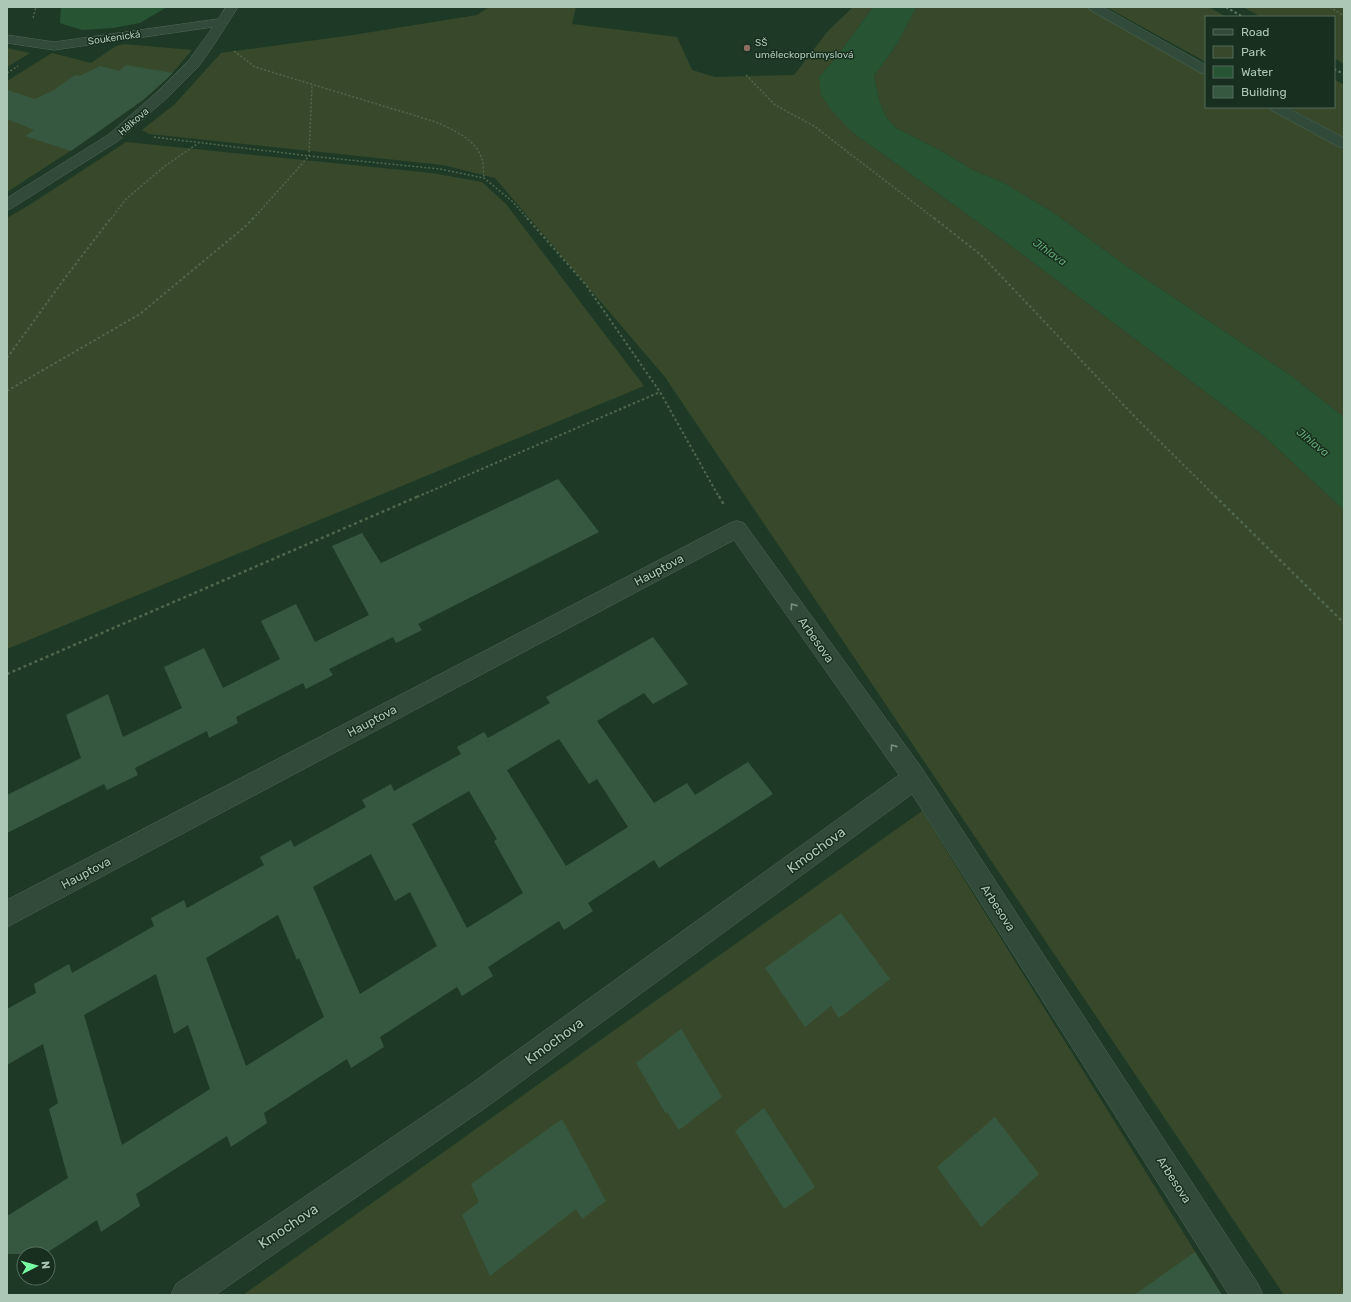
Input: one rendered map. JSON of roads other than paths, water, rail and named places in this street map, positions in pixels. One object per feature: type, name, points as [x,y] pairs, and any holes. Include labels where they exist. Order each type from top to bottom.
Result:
[{"type":"street","name":"Hálkova","points":[[7,205],[114,138],[162,95],[194,63],[232,7]]},
{"type":"street","points":[[1094,7],[1205,69]]},
{"type":"street","name":"Soukenická","points":[[7,39],[54,46],[222,22]]},
{"type":"street","points":[[1278,108],[1344,144]]},
{"type":"street","name":"Arbesova","points":[[737,529],[915,778],[1247,1295]]},
{"type":"street","name":"Hauptova","points":[[7,914],[737,529]]},
{"type":"street","name":"Kmochova","points":[[187,1295],[478,1096],[915,778]]},
{"type":"water","points":[[61,7],[167,7],[140,23],[113,28],[82,30],[60,23]]},
{"type":"water","name":"Jihlava","points":[[873,7],[916,7],[897,44],[874,76],[879,100],[886,117],[896,128],[939,150],[975,171],[1004,183],[1054,213],[1126,266],[1290,375],[1344,417],[1344,510],[1263,435],[1006,242],[852,132],[833,112],[821,95],[819,77],[835,59]]},
{"type":"railway","points":[[1226,7],[1241,16]]},
{"type":"railway","points":[[1335,70],[1344,74]]},
{"type":"place","name":"SŠ uměleckoprůmyslová","points":[[747,48]]}]
